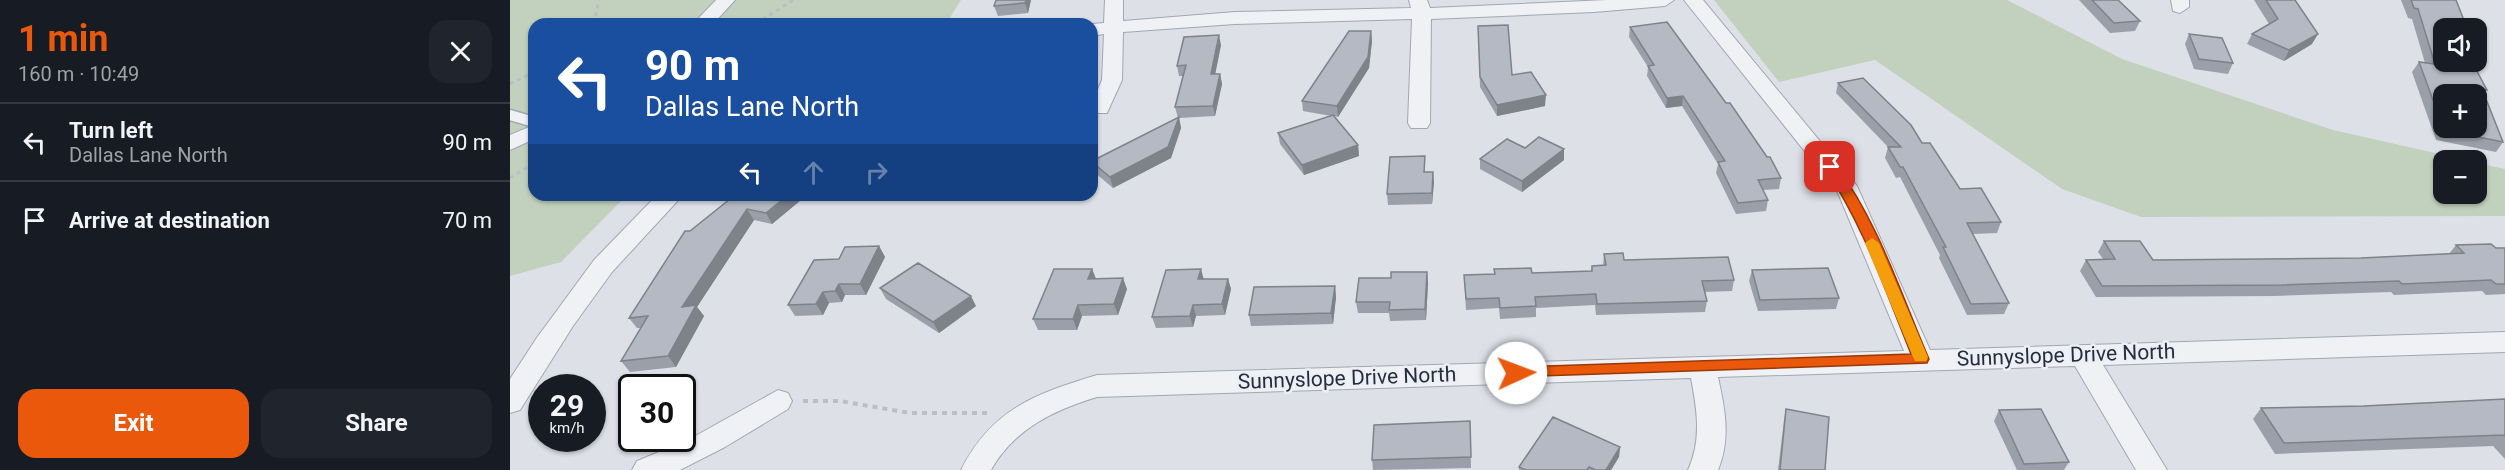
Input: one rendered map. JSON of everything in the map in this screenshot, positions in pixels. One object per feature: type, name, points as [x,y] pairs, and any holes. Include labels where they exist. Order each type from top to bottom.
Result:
[{"type":"street","points":[[708,18],[726,0]]},
{"type":"street","points":[[1100,109],[1113,80],[1114,0]]},
{"type":"street","points":[[1098,29],[1209,18],[1420,6],[1570,9],[1665,0]]},
{"type":"street","points":[[1693,0],[1849,191],[1921,359]]},
{"type":"street","points":[[1419,123],[1420,6]]},
{"type":"street","points":[[510,143],[528,134]]},
{"type":"street","points":[[510,402],[573,304],[605,261],[639,223],[665,201]]},
{"type":"street","name":"Sunnyslope Drive North","points":[[976,470],[1001,435],[1020,416],[1050,399],[1097,386],[2505,342]]},
{"type":"street","points":[[2083,355],[2152,470]]},
{"type":"street","points":[[1702,367],[1711,404],[1713,435],[1703,470]]},
{"type":"street","points":[[647,470],[723,435],[778,401]]},
{"type":"lane","points":[[510,115],[528,120]]},
{"type":"path","points":[[595,18],[599,0]]},
{"type":"path","points":[[765,18],[793,0]]},
{"type":"path","points":[[510,84],[528,75]]},
{"type":"path","points":[[510,178],[528,167]]},
{"type":"path","points":[[778,401],[840,400],[910,413],[1020,416]]},
{"type":"green space","points":[[510,0],[961,0],[950,18],[528,18],[528,201],[621,201],[561,262],[510,276]]},
{"type":"green space","points":[[1714,0],[2007,0],[2122,59],[2333,130],[2433,153],[2433,204],[2487,204],[2487,165],[2505,169],[2505,216],[2141,217],[2062,189],[1875,60],[1779,82]]},
{"type":"building","points":[[996,0],[1026,0],[1025,3],[994,6]]},
{"type":"building","points":[[2092,0],[2118,0],[2140,21],[2114,23]]},
{"type":"building","points":[[2266,0],[2295,0],[2318,34],[2289,50],[2252,34],[2278,19]]},
{"type":"building","points":[[2411,0],[2456,0],[2463,18],[2433,18],[2433,58],[2418,9],[2414,8]]},
{"type":"building","points":[[1667,22],[1726,103],[1730,103],[1767,157],[1770,157],[1781,178],[1758,180],[1768,200],[1738,203],[1718,162],[1725,161],[1683,96],[1667,98],[1648,66],[1654,65],[1630,27]]},
{"type":"building","points":[[1508,25],[1512,75],[1531,72],[1546,95],[1497,105],[1480,77],[1478,26]]},
{"type":"building","points":[[1349,31],[1371,31],[1368,57],[1337,106],[1302,101]]},
{"type":"building","points":[[2189,34],[2222,38],[2233,63],[2199,59]]},
{"type":"building","points":[[1219,35],[1211,74],[1220,74],[1213,106],[1175,107],[1186,65],[1177,66],[1184,37]]},
{"type":"building","points":[[2419,62],[2433,64],[2433,72],[2477,72],[2484,84],[2433,84],[2433,100]]},
{"type":"building","points":[[1863,78],[1911,125],[1922,143],[1930,143],[1960,189],[1981,188],[2001,222],[1967,223],[2009,303],[1971,304],[1943,247],[1946,247],[1903,167],[1900,167],[1888,147],[1901,147],[1838,83]]},
{"type":"building","points":[[2487,102],[2503,142],[2483,138],[2487,138]]},
{"type":"building","points":[[1333,115],[1358,145],[1302,165],[1278,133]]},
{"type":"building","points":[[1179,117],[1168,147],[1110,177],[1098,167],[1098,158]]},
{"type":"building","points":[[1539,137],[1564,149],[1522,181],[1480,159],[1507,139],[1525,148]]},
{"type":"building","points":[[1425,156],[1424,172],[1433,172],[1432,193],[1387,194],[1390,157]]},
{"type":"building","points":[[728,201],[781,201],[766,213],[747,209],[682,307],[696,305],[668,356],[621,361],[648,316],[629,318],[685,231],[690,231]]},
{"type":"building","points":[[2104,241],[2140,241],[2153,260],[2361,258],[2464,253],[2456,245],[2491,244],[2496,248],[2505,248],[2505,284],[2496,284],[2491,280],[2402,284],[2399,281],[2282,285],[2102,286],[2086,260],[2115,259]]},
{"type":"building","points":[[879,246],[860,284],[839,284],[835,291],[823,292],[816,304],[788,305],[814,260],[839,259],[845,247]]},
{"type":"building","points":[[1623,253],[1624,260],[1728,257],[1734,280],[1702,281],[1707,301],[1597,304],[1596,294],[1535,297],[1536,306],[1500,308],[1499,298],[1466,299],[1464,275],[1495,274],[1494,269],[1531,268],[1532,273],[1592,271],[1592,266],[1606,265],[1604,254]]},
{"type":"building","points":[[918,263],[971,296],[933,322],[880,288]]},
{"type":"building","points":[[1828,268],[1839,298],[1760,300],[1752,270]]},
{"type":"building","points":[[1054,269],[1092,269],[1088,279],[1123,278],[1114,304],[1078,305],[1073,319],[1033,319]]},
{"type":"building","points":[[1201,269],[1198,279],[1228,279],[1222,304],[1193,305],[1190,316],[1152,317],[1166,270]]},
{"type":"building","points":[[1391,272],[1427,272],[1425,309],[1389,310],[1390,302],[1356,302],[1359,278],[1391,278]]},
{"type":"building","points":[[1335,286],[1331,313],[1249,315],[1254,287]]},
{"type":"building","points":[[2505,399],[2505,436],[2284,443],[2261,408],[2364,406]]},
{"type":"building","points":[[1786,409],[1829,417],[1825,470],[1780,470]]},
{"type":"building","points":[[2041,409],[2069,462],[2024,464],[1999,410]]},
{"type":"building","points":[[1553,417],[1620,447],[1606,470],[1589,467],[1587,470],[1526,470],[1519,467]]},
{"type":"building","points":[[1470,421],[1471,457],[1372,460],[1374,425]]},
{"type":"slow traffic","points":[[1872,243],[1920,357]]},
{"type":"route","points":[[1516,373],[1921,359],[1849,191],[1830,167]]}]
